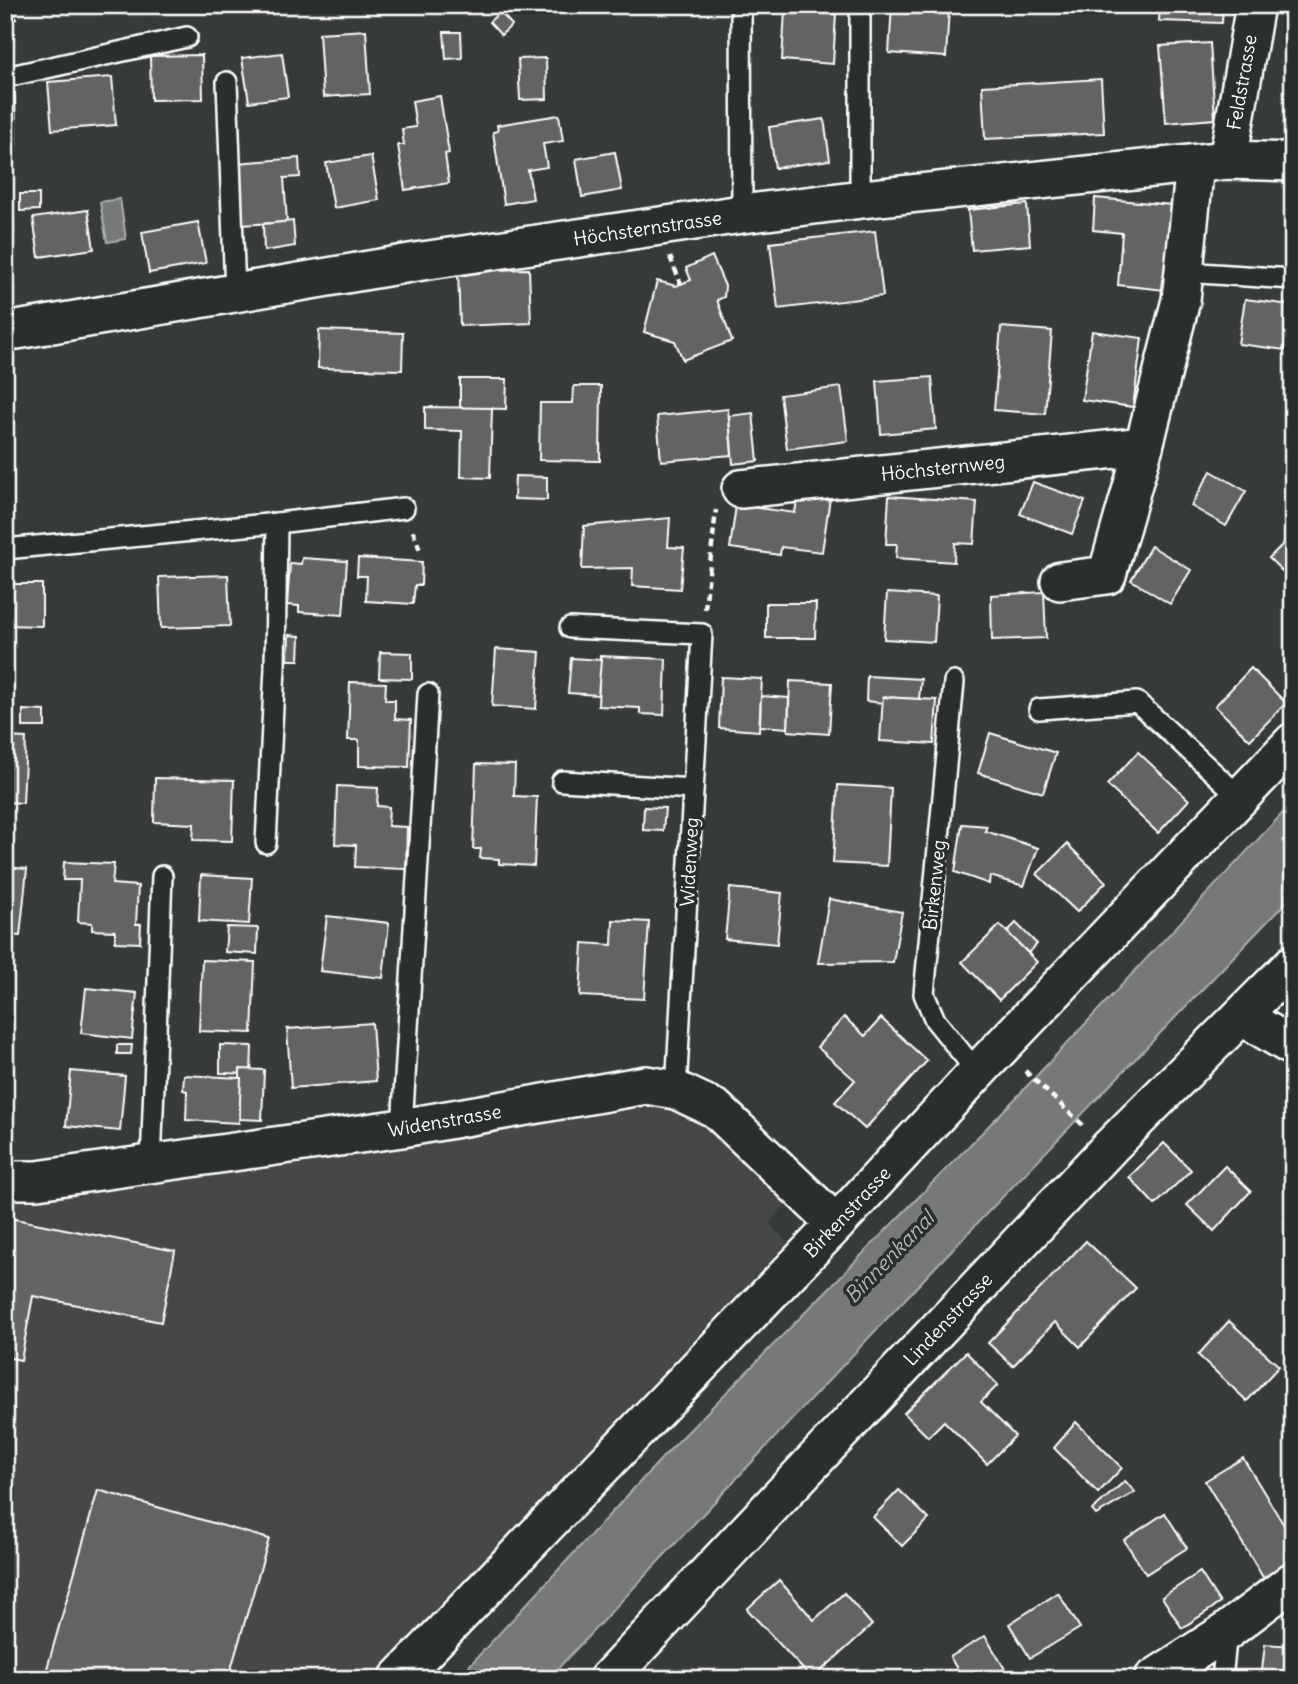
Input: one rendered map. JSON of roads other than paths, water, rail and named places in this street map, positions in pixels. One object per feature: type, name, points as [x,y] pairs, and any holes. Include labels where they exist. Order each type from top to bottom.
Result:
[{"type":"street","name":"Feldstrasse","points":[[1211,162],[1255,5]]},
{"type":"street","name":"Höchsternstrasse","points":[[5,332],[235,292],[742,214],[1211,162],[1293,162]]},
{"type":"street","points":[[1060,580],[1107,575],[1144,446],[1181,300],[1184,272],[1211,162]]},
{"type":"street","name":"Höchsternweg","points":[[741,489],[1144,446]]},
{"type":"street","name":"Birkenstrasse","points":[[398,1679],[836,1224],[977,1072],[1293,742]]},
{"type":"street","name":"Lindenstrasse","points":[[608,1679],[1111,1146],[1293,964]]},
{"type":"street","points":[[1242,1016],[1293,1047]]},
{"type":"street","name":"Widenstrasse","points":[[5,1180],[37,1180],[402,1128],[646,1085],[676,1090],[716,1110],[836,1224]]},
{"type":"street","points":[[1153,1679],[1227,1631],[1293,1581]]},
{"type":"lane","points":[[741,5],[742,214]]},
{"type":"lane","points":[[860,17],[862,199]]},
{"type":"lane","points":[[5,75],[187,37]]},
{"type":"lane","points":[[227,82],[235,292]]},
{"type":"lane","points":[[1184,272],[1293,279]]},
{"type":"lane","points":[[5,548],[277,523],[404,508]]},
{"type":"lane","points":[[266,842],[275,668],[277,523]]},
{"type":"lane","name":"Widenweg","points":[[570,628],[702,635],[676,1090]]},
{"type":"lane","name":"Birkenweg","points":[[954,682],[924,994],[935,1020],[977,1072]]},
{"type":"lane","points":[[402,1128],[428,694]]},
{"type":"lane","points":[[1039,709],[1137,702],[1240,797]]},
{"type":"lane","points":[[562,781],[693,789]]},
{"type":"lane","points":[[151,1164],[162,876]]},
{"type":"lane","points":[[1222,1679],[1227,1631]]},
{"type":"water","points":[[120,199],[126,239],[107,242],[100,202]]},
{"type":"water","name":"Binnenkanal","points":[[1293,802],[1293,895],[941,1261],[548,1679],[457,1679],[663,1457],[1014,1100]]}]
